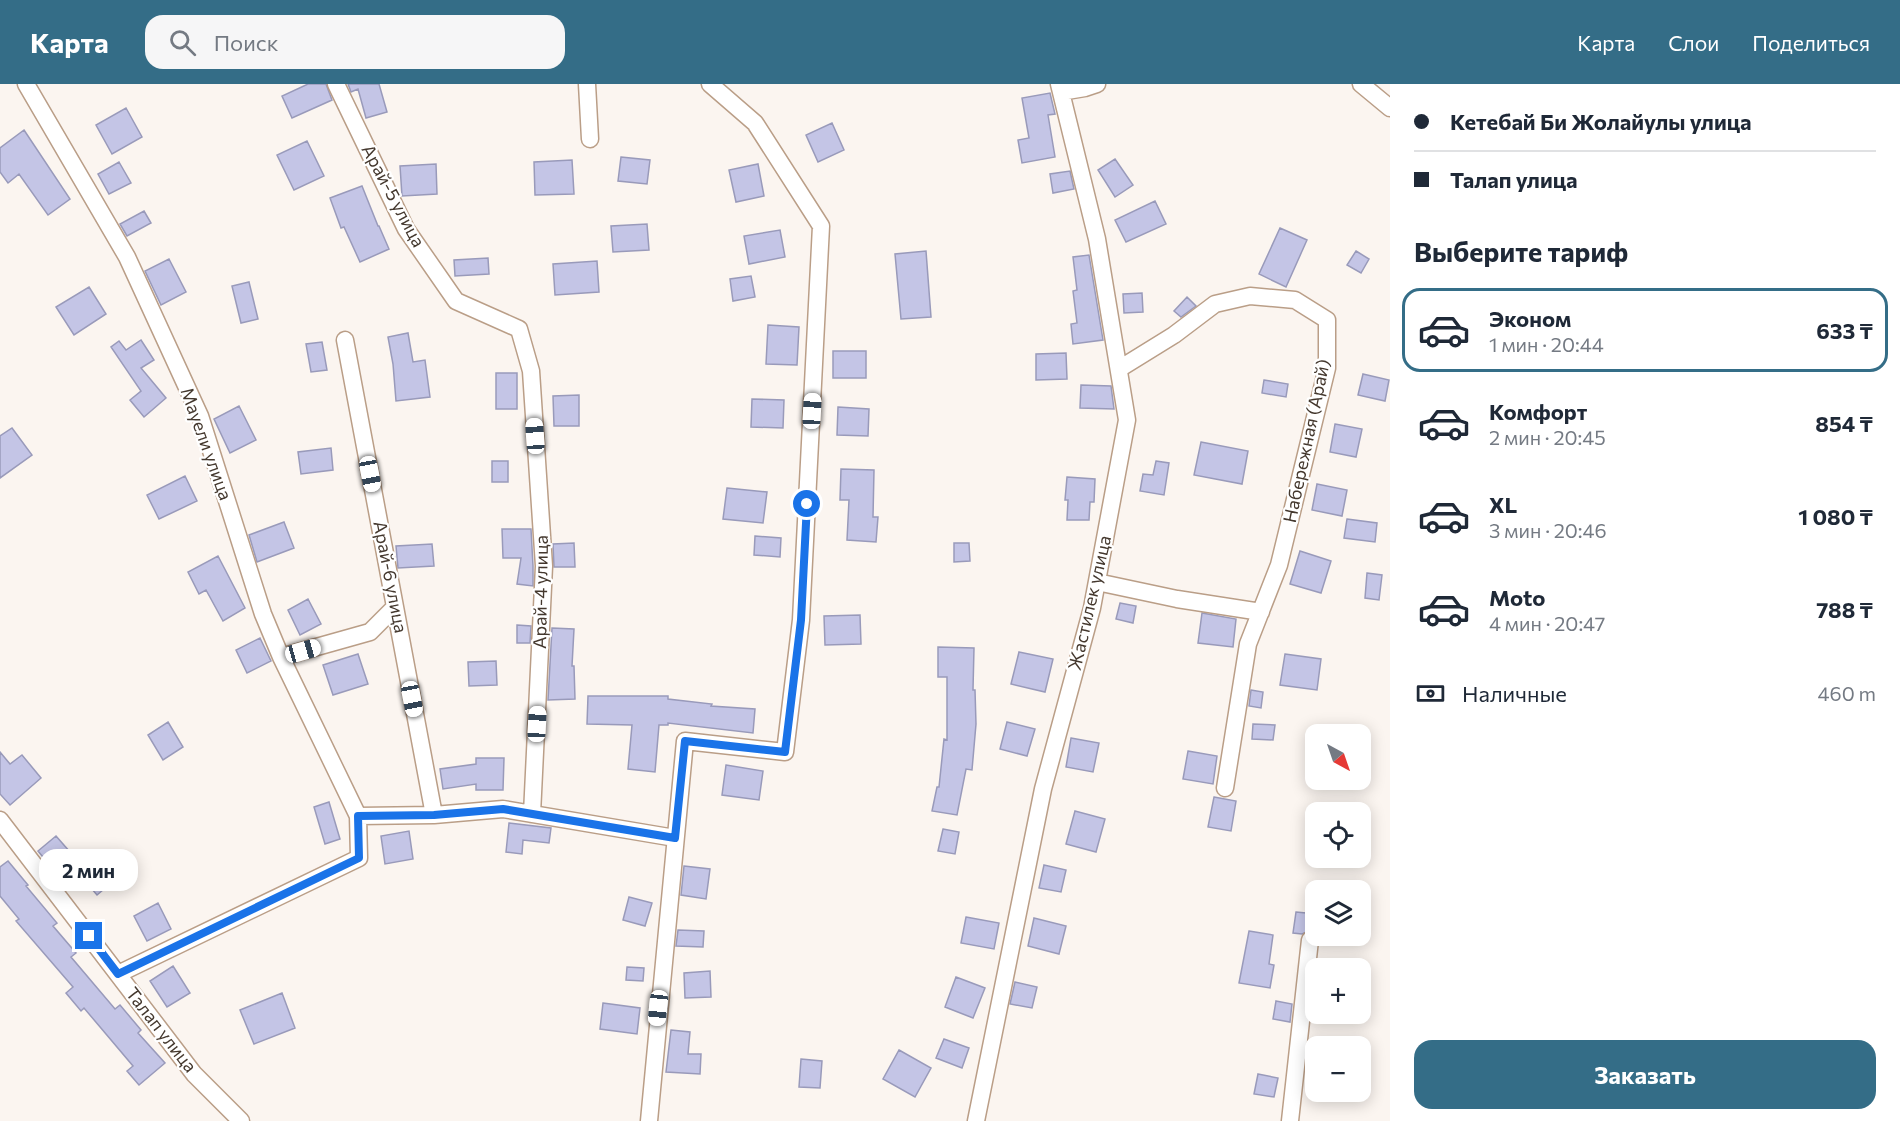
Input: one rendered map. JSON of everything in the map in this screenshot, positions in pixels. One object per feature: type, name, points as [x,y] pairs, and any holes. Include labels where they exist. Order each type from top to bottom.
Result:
[{"type":"street","name":"Мауели улица","points":[[26,84],[127,257],[200,416],[262,614],[358,816]]},
{"type":"street","name":"Арай-5 улица","points":[[336,84],[406,229],[456,302],[519,329],[531,371]]},
{"type":"street","points":[[587,84],[590,139]]},
{"type":"street","points":[[649,1121],[685,741],[785,752],[801,620],[821,226],[755,123],[710,84]]},
{"type":"street","points":[[1060,88],[1085,88],[1097,84]]},
{"type":"street","points":[[1361,84],[1390,108]]},
{"type":"street","name":"Жастилек улица","points":[[976,1121],[1043,789],[1092,608],[1127,420],[1097,239],[1060,88]]},
{"type":"street","name":"Набережная (Арай)","points":[[1119,369],[1174,335],[1215,304],[1250,296],[1295,300],[1327,320],[1327,368],[1280,565],[1248,644],[1225,788]]},
{"type":"street","name":"Арай-6 улица","points":[[345,340],[434,815]]},
{"type":"street","name":"Арай-4 улица","points":[[531,371],[544,566],[532,814]]},
{"type":"street","points":[[1097,582],[1177,599],[1261,612]]},
{"type":"street","points":[[281,657],[370,632],[395,607]]},
{"type":"street","points":[[118,974],[359,858],[358,816],[434,815],[503,809],[675,838]]},
{"type":"street","name":"Талап улица","points":[[0,820],[194,1074],[241,1121]]},
{"type":"street","points":[[1290,1121],[1309,946]]},
{"type":"building","points":[[308,84],[326,84],[332,100],[292,118],[282,96]]},
{"type":"building","points":[[348,84],[379,84],[387,112],[366,118],[358,89],[351,92]]},
{"type":"building","points":[[1050,93],[1055,114],[1048,115],[1055,157],[1022,163],[1018,140],[1029,138],[1022,98]]},
{"type":"building","points":[[126,108],[142,137],[112,154],[96,125]]},
{"type":"building","points":[[832,123],[844,150],[818,162],[806,135]]},
{"type":"building","points":[[24,130],[70,199],[48,215],[19,174],[8,183],[0,172],[0,148]]},
{"type":"building","points":[[307,141],[324,176],[294,190],[277,155]]},
{"type":"building","points":[[621,157],[650,160],[647,184],[618,181]]},
{"type":"building","points":[[1115,159],[1133,185],[1115,197],[1098,170]]},
{"type":"building","points":[[572,160],[574,194],[535,195],[534,162]]},
{"type":"building","points":[[119,162],[131,183],[109,194],[98,174]]},
{"type":"building","points":[[436,164],[437,194],[402,196],[400,166]]},
{"type":"building","points":[[758,164],[764,196],[736,202],[729,170]]},
{"type":"building","points":[[1070,171],[1074,189],[1053,193],[1050,174]]},
{"type":"building","points":[[362,186],[389,249],[360,262],[344,227],[341,228],[330,198]]},
{"type":"building","points":[[1155,201],[1166,224],[1126,242],[1115,220]]},
{"type":"building","points":[[144,211],[151,223],[127,236],[120,224]]},
{"type":"building","points":[[647,224],[649,250],[613,252],[611,226]]},
{"type":"building","points":[[1280,228],[1307,240],[1286,287],[1259,274]]},
{"type":"building","points":[[780,230],[785,257],[749,264],[744,236]]},
{"type":"building","points":[[926,251],[931,317],[901,319],[895,254]]},
{"type":"building","points":[[1356,251],[1369,259],[1361,273],[1347,265]]},
{"type":"building","points":[[1089,255],[1103,340],[1073,344],[1071,324],[1077,323],[1073,291],[1077,290],[1073,257]]},
{"type":"building","points":[[488,258],[489,274],[455,276],[454,260]]},
{"type":"building","points":[[169,259],[186,292],[161,305],[145,271]]},
{"type":"building","points":[[597,261],[599,292],[555,295],[553,264]]},
{"type":"building","points":[[751,276],[755,297],[733,301],[730,279]]},
{"type":"building","points":[[249,282],[258,319],[241,323],[232,286]]},
{"type":"building","points":[[89,287],[106,314],[74,335],[56,307]]},
{"type":"building","points":[[1142,293],[1143,312],[1124,313],[1123,294]]},
{"type":"building","points":[[1187,297],[1196,306],[1181,317],[1174,311]]},
{"type":"building","points":[[768,325],[799,327],[797,365],[766,364]]},
{"type":"building","points":[[408,333],[413,362],[425,360],[430,397],[396,401],[388,337]]},
{"type":"building","points":[[141,340],[154,360],[141,368],[166,398],[144,417],[130,400],[141,391],[111,347],[119,341],[126,350]]},
{"type":"building","points":[[322,342],[327,370],[311,372],[306,344]]},
{"type":"building","points":[[833,351],[866,351],[866,378],[833,378]]},
{"type":"building","points":[[1066,353],[1067,379],[1036,380],[1036,354]]},
{"type":"building","points":[[496,373],[517,373],[517,409],[496,409]]},
{"type":"building","points":[[1363,374],[1389,380],[1385,401],[1358,395]]},
{"type":"building","points":[[1264,380],[1288,384],[1286,397],[1262,393]]},
{"type":"building","points":[[1081,385],[1111,386],[1114,409],[1080,408]]},
{"type":"building","points":[[579,395],[579,426],[554,426],[553,396]]},
{"type":"building","points":[[752,399],[784,400],[783,428],[751,427]]},
{"type":"building","points":[[239,406],[256,440],[230,453],[214,419]]},
{"type":"building","points":[[838,407],[869,409],[868,436],[837,435]]},
{"type":"building","points":[[1335,424],[1362,429],[1356,457],[1330,452]]},
{"type":"building","points":[[12,428],[32,455],[0,478],[0,436]]},
{"type":"building","points":[[1201,442],[1248,451],[1242,484],[1194,475]]},
{"type":"building","points":[[331,448],[333,470],[301,474],[298,452]]},
{"type":"building","points":[[492,461],[508,461],[508,482],[492,482]]},
{"type":"building","points":[[1156,461],[1169,463],[1164,495],[1140,491],[1143,474],[1153,475]]},
{"type":"building","points":[[841,469],[874,470],[873,517],[878,517],[876,542],[847,540],[849,500],[840,500]]},
{"type":"building","points":[[185,476],[197,501],[159,519],[147,495]]},
{"type":"building","points":[[1067,477],[1095,479],[1094,502],[1090,502],[1089,520],[1067,520],[1068,500],[1065,500]]},
{"type":"building","points":[[1317,484],[1347,490],[1342,516],[1312,510]]},
{"type":"building","points":[[727,488],[767,492],[763,523],[723,519]]},
{"type":"building","points":[[1347,519],[1377,523],[1375,542],[1344,538]]},
{"type":"building","points":[[284,522],[294,548],[257,562],[249,535]]},
{"type":"building","points":[[502,529],[531,529],[533,586],[517,584],[521,558],[503,558]]},
{"type":"building","points":[[755,536],[781,538],[780,557],[754,555]]},
{"type":"building","points":[[574,543],[575,567],[554,567],[553,544]]},
{"type":"building","points":[[954,543],[969,543],[970,561],[954,562]]},
{"type":"building","points":[[432,544],[434,566],[398,568],[396,546]]},
{"type":"building","points":[[1300,551],[1331,561],[1321,593],[1290,584]]},
{"type":"building","points":[[218,556],[245,608],[223,621],[206,590],[199,594],[188,572]]},
{"type":"building","points":[[1367,573],[1382,575],[1379,600],[1365,598]]},
{"type":"building","points":[[308,599],[321,624],[300,635],[288,610]]},
{"type":"building","points":[[1120,603],[1136,606],[1133,623],[1116,619]]},
{"type":"building","points":[[1202,613],[1236,619],[1233,647],[1198,643]]},
{"type":"building","points":[[860,615],[861,644],[825,645],[824,616]]},
{"type":"building","points":[[517,625],[531,626],[530,643],[517,643]]},
{"type":"building","points":[[552,628],[574,629],[572,666],[574,666],[575,699],[548,700]]},
{"type":"building","points":[[260,638],[271,661],[247,673],[236,650]]},
{"type":"building","points":[[938,647],[974,648],[973,690],[975,690],[976,724],[972,770],[966,769],[957,815],[932,811],[937,787],[939,787],[944,739],[947,740],[947,677],[938,677]]},
{"type":"building","points":[[1019,652],[1053,659],[1045,692],[1011,684]]},
{"type":"building","points":[[358,654],[368,684],[333,695],[323,665]]},
{"type":"building","points":[[1285,654],[1321,659],[1317,690],[1280,685]]},
{"type":"building","points":[[496,661],[497,685],[469,686],[468,662]]},
{"type":"building","points":[[1251,690],[1263,692],[1261,708],[1249,706]]},
{"type":"building","points":[[588,696],[668,696],[668,699],[712,704],[711,706],[755,709],[753,733],[668,723],[668,725],[659,725],[655,772],[628,769],[632,725],[587,724]]},
{"type":"building","points":[[168,722],[183,747],[163,760],[148,735]]},
{"type":"building","points":[[1007,722],[1035,729],[1027,756],[1000,749]]},
{"type":"building","points":[[1253,724],[1275,725],[1273,740],[1252,739]]},
{"type":"building","points":[[1071,738],[1099,743],[1093,772],[1066,767]]},
{"type":"building","points":[[1188,751],[1217,756],[1213,784],[1183,779]]},
{"type":"building","points":[[0,752],[10,764],[22,755],[41,778],[10,805],[0,794]]},
{"type":"building","points":[[476,758],[504,758],[503,790],[476,790],[476,784],[443,789],[440,769],[476,764]]},
{"type":"building","points":[[726,765],[763,771],[759,800],[722,795]]},
{"type":"building","points":[[1214,797],[1236,801],[1231,831],[1208,827]]},
{"type":"building","points":[[329,802],[340,839],[325,844],[314,807]]},
{"type":"building","points":[[1075,811],[1105,819],[1096,852],[1066,844]]},
{"type":"building","points":[[509,823],[551,828],[549,843],[523,840],[522,854],[506,852]]},
{"type":"building","points":[[943,829],[959,832],[955,854],[938,851]]},
{"type":"building","points":[[409,831],[413,859],[385,864],[381,836]]},
{"type":"building","points":[[56,836],[70,852],[52,868],[38,851]]},
{"type":"building","points":[[100,858],[117,878],[97,895],[80,875]]},
{"type":"building","points":[[8,861],[57,923],[53,926],[76,953],[71,957],[115,1009],[120,1005],[141,1030],[138,1033],[165,1063],[139,1085],[127,1071],[133,1066],[84,1008],[81,1011],[66,993],[73,987],[16,921],[19,919],[0,896],[0,867]]},
{"type":"building","points":[[1044,865],[1066,870],[1061,892],[1039,888]]},
{"type":"building","points":[[684,866],[710,869],[706,899],[681,895]]},
{"type":"building","points":[[629,897],[652,903],[645,926],[623,920]]},
{"type":"building","points":[[158,903],[171,929],[147,941],[134,916]]},
{"type":"building","points":[[1296,912],[1305,913],[1305,933],[1293,933]]},
{"type":"building","points":[[966,917],[999,923],[994,949],[961,943]]},
{"type":"building","points":[[1034,918],[1066,926],[1059,954],[1028,946]]},
{"type":"building","points":[[678,930],[704,931],[703,947],[676,946]]},
{"type":"building","points":[[1249,931],[1273,935],[1269,964],[1274,965],[1270,988],[1239,983]]},
{"type":"building","points":[[173,966],[190,993],[167,1007],[150,981]]},
{"type":"building","points":[[627,967],[644,968],[643,981],[626,980]]},
{"type":"building","points":[[710,971],[711,997],[685,998],[684,973]]},
{"type":"building","points":[[956,977],[985,988],[973,1018],[945,1007]]},
{"type":"building","points":[[1015,982],[1037,987],[1032,1008],[1010,1004]]},
{"type":"building","points":[[282,993],[295,1028],[254,1044],[240,1010]]},
{"type":"building","points":[[1276,1001],[1292,1004],[1290,1022],[1273,1019]]},
{"type":"building","points":[[603,1003],[640,1008],[637,1034],[600,1029]]},
{"type":"building","points":[[671,1030],[690,1032],[688,1054],[701,1054],[700,1074],[666,1072]]},
{"type":"building","points":[[944,1039],[969,1048],[962,1068],[936,1058]]},
{"type":"building","points":[[899,1050],[931,1068],[915,1097],[883,1079]]},
{"type":"building","points":[[801,1059],[822,1061],[820,1088],[799,1087]]},
{"type":"building","points":[[1258,1074],[1278,1078],[1274,1097],[1254,1094]]},
{"type":"route","points":[[89,936],[118,974],[359,858],[358,816],[434,815],[503,809],[675,838],[685,741],[785,752],[801,620],[807,504]]}]
